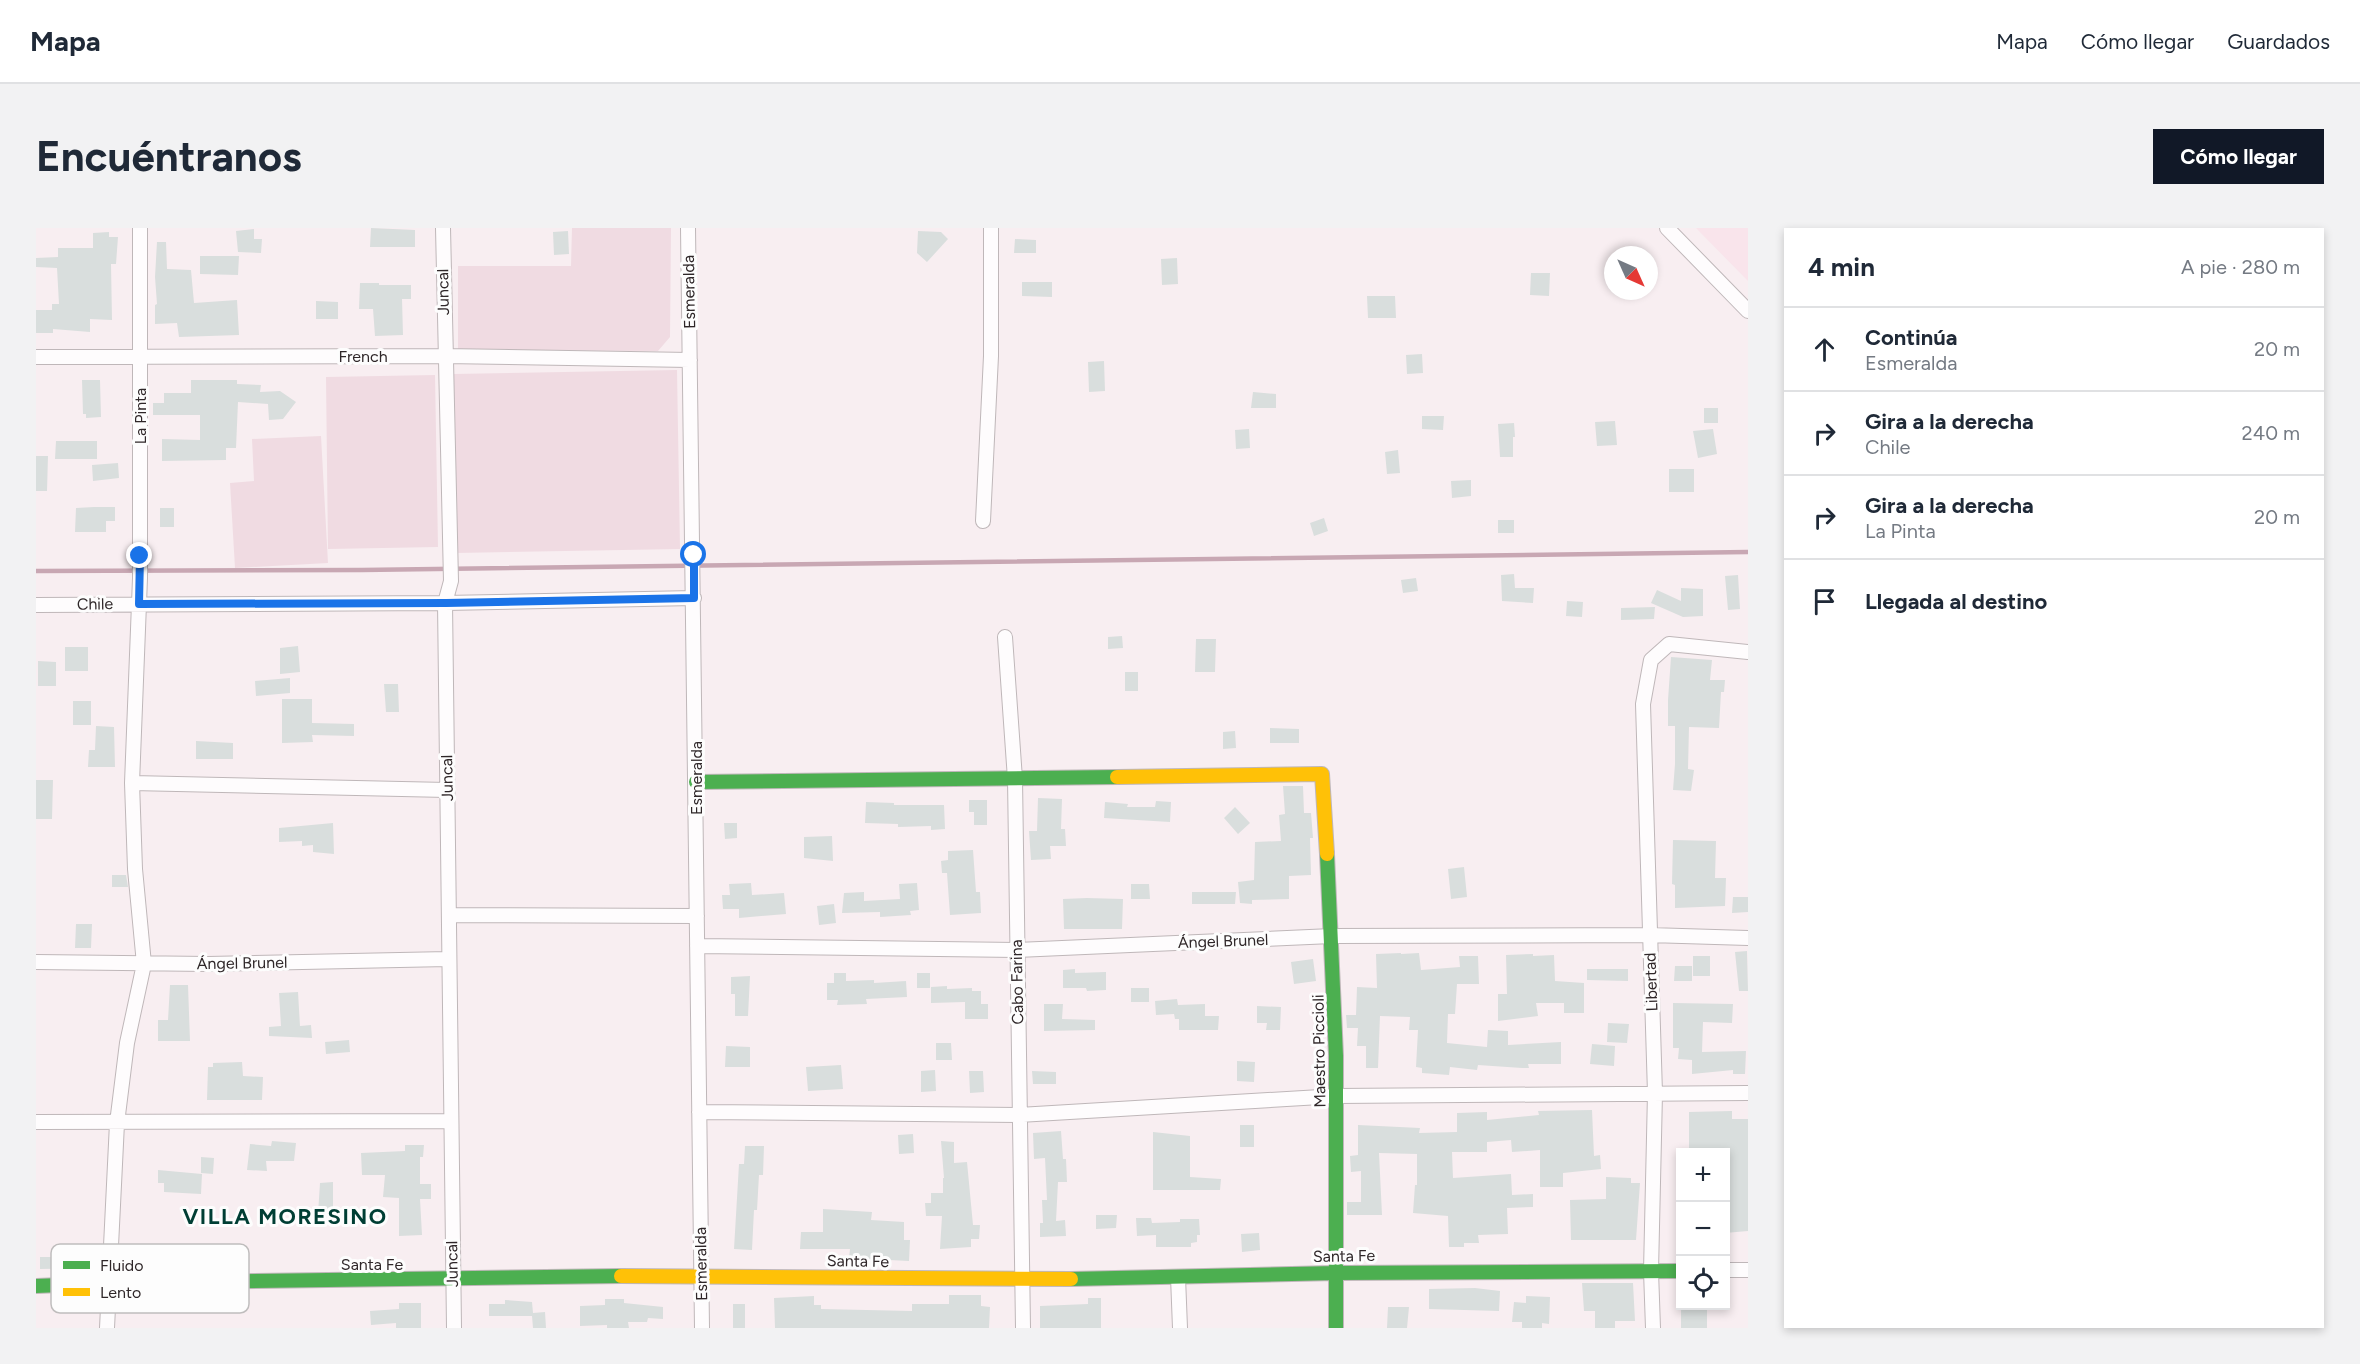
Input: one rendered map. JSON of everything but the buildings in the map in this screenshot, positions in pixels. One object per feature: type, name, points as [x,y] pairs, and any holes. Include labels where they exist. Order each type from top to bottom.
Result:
[{"type":"street","name":"La Pinta","points":[[111,1244],[117,1123],[127,1042],[144,964],[135,869],[132,783],[140,578],[140,228]]},
{"type":"street","name":"Juncal","points":[[443,228],[444,356],[451,581],[446,603],[448,959],[454,1328]]},
{"type":"street","name":"Esmeralda","points":[[688,228],[694,555],[702,1328]]},
{"type":"street","points":[[983,521],[991,356],[991,228]]},
{"type":"street","points":[[1667,228],[1748,311]]},
{"type":"street","name":"French","points":[[36,357],[444,356],[690,360]]},
{"type":"street","name":"Chile","points":[[36,605],[446,603],[694,598]]},
{"type":"street","name":"Cabo Farina","points":[[1005,637],[1015,778],[1023,1328]]},
{"type":"street","name":"Libertad","points":[[1653,1328],[1651,1271],[1655,1093],[1643,704],[1651,660],[1669,644],[1748,652]]},
{"type":"street","name":"Maestro Piccioli","points":[[1015,778],[1322,774],[1332,936],[1337,1096],[1336,1328]]},
{"type":"street","points":[[696,782],[1015,778]]},
{"type":"street","points":[[132,783],[447,790]]},
{"type":"street","points":[[448,915],[697,916]]},
{"type":"street","name":"Ángel Brunel","points":[[697,946],[1017,950],[1332,936],[1649,935],[1748,938]]},
{"type":"street","name":"Ángel Brunel","points":[[36,962],[144,964],[448,959]]},
{"type":"street","points":[[699,1112],[1019,1115],[1337,1096],[1748,1093]]},
{"type":"street","points":[[36,1122],[450,1121]]},
{"type":"street","points":[[1730,1270],[1748,1270]]},
{"type":"street","name":"Santa Fe","points":[[249,1282],[700,1275],[1022,1280],[1335,1273],[1676,1271]]},
{"type":"street","points":[[1178,1277],[1180,1328]]},
{"type":"street","name":"Santa Fe","points":[[36,1286],[51,1285]]},
{"type":"street","name":"La Pinta","points":[[107,1328],[108,1313]]},
{"type":"shaded area","points":[[572,228],[671,228],[670,337],[658,351],[458,350],[458,266],[571,266]]},
{"type":"shaded area","points":[[1696,228],[1748,228],[1748,281]]},
{"type":"shaded area","points":[[677,370],[680,549],[456,553],[453,374]]},
{"type":"shaded area","points":[[435,375],[438,547],[328,549],[326,377]]},
{"type":"shaded area","points":[[321,436],[328,563],[235,568],[230,483],[254,481],[252,439]]},
{"type":"waterway","points":[[36,571],[362,570],[1748,552]]},
{"type":"traffic: fast","points":[[696,782],[1117,777]]},
{"type":"traffic: fast","points":[[1327,854],[1336,1056],[1336,1328]]},
{"type":"traffic: fast","points":[[1071,1279],[1335,1273],[1676,1271]]},
{"type":"traffic: fast","points":[[249,1281],[621,1276]]},
{"type":"traffic: fast","points":[[36,1286],[51,1285]]},
{"type":"traffic: slow","points":[[1117,777],[1322,774],[1327,854]]},
{"type":"traffic: slow","points":[[621,1276],[1071,1279]]},
{"type":"district","name":"VILLA MORESINO","points":[[285,1216]]},
{"type":"route","points":[[140,556],[139,604],[446,603],[694,598],[694,555]]}]
